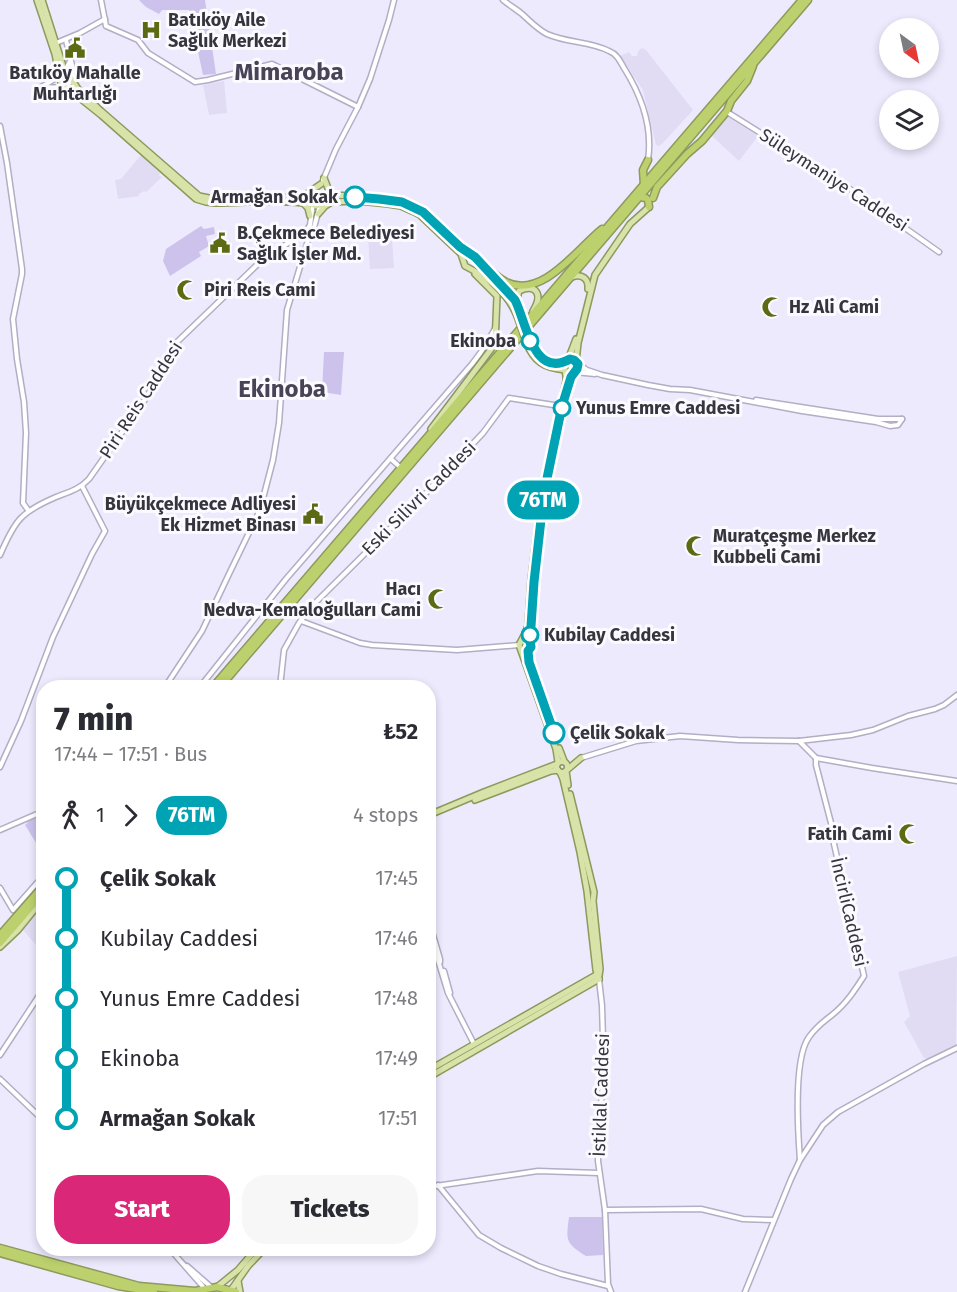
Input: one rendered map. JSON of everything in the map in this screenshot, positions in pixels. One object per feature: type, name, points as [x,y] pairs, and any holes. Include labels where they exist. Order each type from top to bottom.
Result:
[{"type":"highway","points":[[219,680],[802,0]]},
{"type":"highway","points":[[226,680],[808,0]]},
{"type":"highway","points":[[649,207],[657,187],[702,141],[727,111],[731,101],[747,81],[754,63]]},
{"type":"highway","points":[[648,160],[657,170]]},
{"type":"highway","points":[[644,185],[644,170],[648,160]]},
{"type":"highway","points":[[653,198],[654,181]]},
{"type":"highway","points":[[640,197],[648,200],[649,207]]},
{"type":"highway","points":[[475,258],[509,283],[521,285],[537,282],[555,273],[614,220]]},
{"type":"highway","points":[[0,935],[36,894]]},
{"type":"highway","points":[[0,945],[36,902]]},
{"type":"highway","points":[[0,1248],[129,1284],[190,1291],[212,1289],[234,1291]]},
{"type":"highway","points":[[0,1253],[118,1286],[154,1292]]},
{"type":"main road","points":[[37,0],[55,54],[61,83],[199,200],[215,203],[312,203],[316,206],[337,199],[379,199],[402,202],[423,212],[475,258],[516,303]]},
{"type":"main road","points":[[42,0],[65,70],[78,89],[199,196],[214,199],[318,195],[400,206],[420,215],[461,254],[465,266],[498,288],[519,315]]},
{"type":"main road","points":[[101,0],[106,26],[138,40],[148,52],[195,82],[272,64],[358,107]]},
{"type":"main road","points":[[318,195],[336,149],[370,79],[394,0]]},
{"type":"main road","points":[[503,0],[534,26],[548,34],[561,39],[598,46],[616,55],[641,100],[650,142],[648,160]]},
{"type":"main road","points":[[56,43],[84,32],[105,18]]},
{"type":"main road","points":[[66,40],[75,78],[65,87],[42,87],[59,77],[70,61]]},
{"type":"main road","name":"Süleymaniye Caddesi","points":[[727,111],[850,189],[939,252]]},
{"type":"main road","points":[[0,126],[8,163],[22,269],[13,319],[24,402],[26,433],[23,503],[28,510],[17,521],[0,555]]},
{"type":"main road","points":[[303,196],[322,181]]},
{"type":"main road","points":[[322,181],[337,199]]},
{"type":"main road","points":[[305,232],[310,225],[312,197],[318,195]]},
{"type":"main road","points":[[170,680],[202,631],[258,516],[273,460],[279,423],[287,310],[323,200],[318,195]]},
{"type":"main road","points":[[318,214],[325,206],[337,199]]},
{"type":"main road","points":[[303,203],[308,208],[310,216]]},
{"type":"main road","points":[[562,766],[521,645],[528,625],[542,490],[561,406],[577,369],[579,343],[595,275],[630,224],[649,207]]},
{"type":"main road","points":[[305,232],[310,229],[312,232]]},
{"type":"main road","points":[[305,232],[306,237],[309,237]]},
{"type":"main road","name":"Piri Reis Caddesi","points":[[28,510],[82,486],[89,479],[146,398],[174,346],[260,262],[305,232]]},
{"type":"main road","points":[[463,261],[465,257],[475,258]]},
{"type":"main road","points":[[471,269],[477,262],[475,258]]},
{"type":"main road","points":[[425,440],[443,411],[495,344],[497,296],[471,269]]},
{"type":"main road","points":[[436,1066],[475,1047],[598,975],[593,901],[562,766],[529,662],[528,651],[531,647],[534,582],[544,493],[566,381],[564,365],[576,341],[588,287],[588,282],[584,277],[577,275],[570,277]]},
{"type":"main road","points":[[528,321],[538,302],[538,295],[534,290],[527,288],[519,291],[516,303],[533,356],[539,362],[569,373],[602,375],[670,389],[738,398],[890,426],[898,425],[902,420]]},
{"type":"main road","points":[[205,680],[280,586],[472,364],[496,327]]},
{"type":"main road","points":[[528,341],[545,360],[552,363],[572,359],[587,370],[602,375]]},
{"type":"main road","name":"Eski Silivri Caddesi","points":[[281,680],[284,650],[310,607],[427,492],[483,433],[509,398],[561,406]]},
{"type":"main road","points":[[391,459],[401,468]]},
{"type":"main road","points":[[37,680],[53,637],[105,531],[82,486]]},
{"type":"main road","points":[[301,621],[360,643],[372,645],[457,650],[521,645],[526,639],[530,641]]},
{"type":"main road","points":[[251,623],[265,626]]},
{"type":"main road","points":[[521,645],[525,651],[528,651]]},
{"type":"main road","points":[[225,655],[228,670]]},
{"type":"main road","points":[[0,767],[36,682]]},
{"type":"main road","points":[[436,814],[484,792],[636,741],[680,736],[799,741],[851,735],[873,730],[944,705],[957,695]]},
{"type":"main road","points":[[799,741],[816,758],[956,781]]},
{"type":"main road","name":"İncirliCaddesi","points":[[800,1161],[798,1100],[800,1062],[804,1045],[820,1023],[833,1015],[850,997],[864,975],[831,823],[819,781],[816,758]]},
{"type":"main road","points":[[0,830],[36,814]]},
{"type":"main road","points":[[0,888],[14,910],[36,884]]},
{"type":"main road","points":[[0,945],[18,930],[36,908]]},
{"type":"main road","points":[[436,951],[448,993],[475,1047]]},
{"type":"main road","name":"İstiklal Caddesi","points":[[598,975],[604,1057],[598,1161],[604,1210],[608,1285],[611,1292]]},
{"type":"main road","points":[[0,1055],[36,1000]]},
{"type":"main road","points":[[436,1072],[475,1047]]},
{"type":"main road","points":[[745,1292],[773,1220],[800,1161],[816,1134],[838,1112],[957,1048]]},
{"type":"main road","points":[[0,1079],[36,1113]]},
{"type":"main road","points":[[438,1185],[538,1171],[599,1173]]},
{"type":"main road","points":[[438,1185],[479,1234],[501,1248],[524,1261],[567,1276],[608,1285]]},
{"type":"main road","points":[[604,1210],[701,1209],[743,1219],[773,1220]]},
{"type":"main road","points":[[176,1256],[212,1289],[256,1256]]},
{"type":"main road","points":[[234,1291],[252,1256]]},
{"type":"shaded area","points":[[139,0],[205,0],[216,74],[203,75],[189,10],[162,10],[159,14]]},
{"type":"shaded area","points":[[642,48],[646,50],[693,110],[659,146],[656,145],[643,90],[620,56],[629,52],[632,56],[637,56],[638,51]]},
{"type":"shaded area","points":[[224,81],[227,113],[209,115],[203,85]]},
{"type":"shaded area","points":[[726,116],[758,136],[739,161],[712,136]]},
{"type":"shaded area","points":[[141,155],[162,177],[139,196],[118,199],[115,180],[121,179]]},
{"type":"shaded area","points":[[201,226],[204,229],[214,227],[215,234],[206,236],[209,246],[199,252],[201,256],[170,276],[163,261],[166,249]]},
{"type":"shaded area","points":[[384,235],[392,238],[394,268],[370,269],[368,236]]},
{"type":"shaded area","points":[[324,352],[344,352],[341,395],[322,392]]},
{"type":"shaded area","points":[[36,818],[36,843],[25,825]]},
{"type":"shaded area","points":[[36,911],[36,945],[23,930]]},
{"type":"shaded area","points":[[957,956],[956,1045],[928,1059],[924,1058],[904,1022],[910,1016],[898,972]]},
{"type":"shaded area","points":[[569,1217],[602,1217],[603,1255],[586,1256],[574,1248],[567,1231]]},
{"type":"bus line","name":"76TM","points":[[355,197],[402,202],[423,212],[460,247],[475,257],[515,300],[530,340],[540,357],[552,363],[565,362],[570,359],[578,364],[568,384],[562,406],[544,493],[534,582],[531,647],[528,651],[529,662],[554,733]]},
{"type":"place","name":"Batıköy Aile Sağlık Merkezi","points":[[151,30]]},
{"type":"place","name":"Batıköy Mahalle Muhtarlığı","points":[[75,48]]},
{"type":"place","name":"Armağan Sokak","points":[[355,197]]},
{"type":"place","name":"B.Çekmece Belediyesi Sağlık İşler Md.","points":[[220,243]]},
{"type":"place","name":"Piri Reis Cami","points":[[187,290]]},
{"type":"place","name":"Hz Ali Cami","points":[[772,307]]},
{"type":"place","name":"Ekinoba","points":[[530,341]]},
{"type":"place","name":"Yunus Emre Caddesi","points":[[562,408]]},
{"type":"place","name":"Büyükçekmece Adliyesi Ek Hizmet Binası","points":[[313,514]]},
{"type":"place","name":"Muratçeşme Merkez Kubbeli Cami","points":[[696,546]]},
{"type":"place","name":"Hacı Nedva-Kemaloğulları Cami","points":[[438,599]]},
{"type":"place","name":"Kubilay Caddesi","points":[[530,635]]},
{"type":"place","name":"Çelik Sokak","points":[[554,733]]},
{"type":"place","name":"Fatih Cami","points":[[909,834]]},
{"type":"district","name":"Mimaroba","points":[[289,72]]},
{"type":"district","name":"Ekinoba","points":[[282,389]]}]
